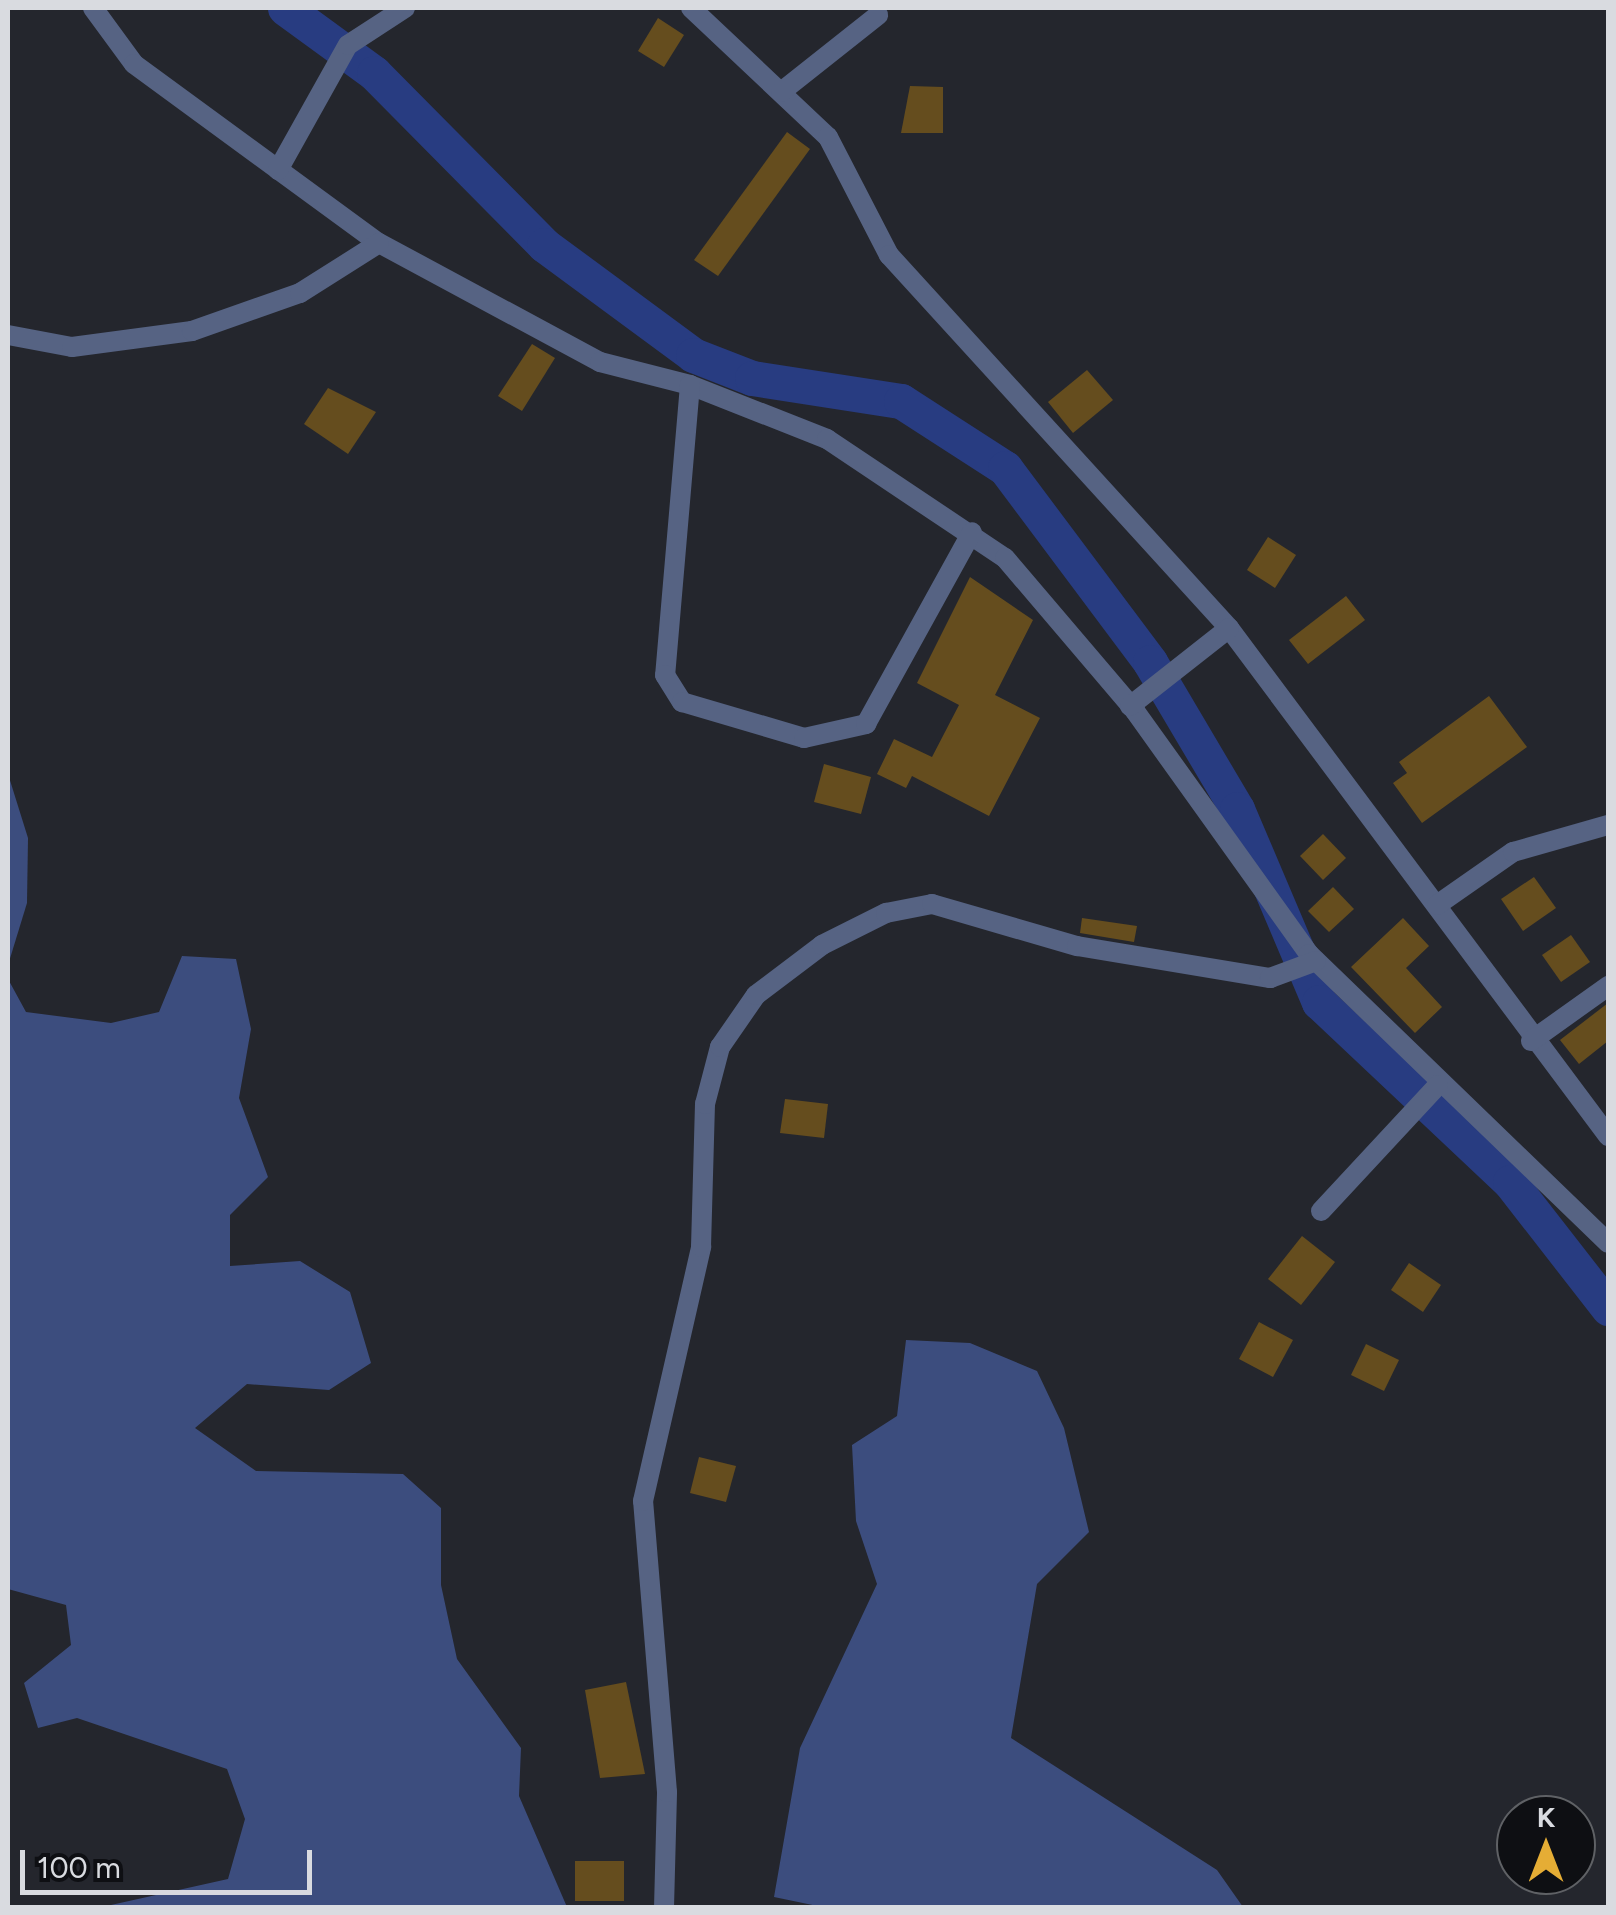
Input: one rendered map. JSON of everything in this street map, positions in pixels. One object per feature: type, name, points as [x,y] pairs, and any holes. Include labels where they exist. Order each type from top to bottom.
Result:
[{"type":"street","points":[[93,8],[134,64],[379,243],[600,362],[690,385],[827,440],[972,532],[1005,558],[1130,706],[1316,961],[1438,1085],[1608,1243]]},
{"type":"street","points":[[278,170],[348,45],[405,8]]},
{"type":"street","points":[[691,8],[828,136],[889,255],[1230,628],[1437,905],[1531,1041],[1608,1136]]},
{"type":"street","points":[[781,92],[878,16]]},
{"type":"street","points":[[8,335],[72,347],[192,331],[300,293],[379,243]]},
{"type":"street","points":[[690,385],[664,675],[682,702],[804,738],[866,724],[972,532]]},
{"type":"street","points":[[1130,706],[1230,628]]},
{"type":"street","points":[[1437,905],[1514,852],[1608,825]]},
{"type":"street","points":[[664,1908],[667,1792],[643,1500],[701,1247],[705,1104],[720,1047],[747,1008],[822,946],[886,913],[932,904],[1077,946],[1270,978],[1316,961]]},
{"type":"street","points":[[1531,1041],[1608,986]]},
{"type":"street","points":[[1321,1211],[1438,1085]]},
{"type":"shaded area","points":[[8,774],[28,838],[27,903],[8,965]]},
{"type":"shaded area","points":[[182,956],[236,959],[251,1029],[239,1098],[268,1177],[230,1215],[230,1266],[300,1261],[350,1292],[371,1363],[329,1390],[247,1384],[195,1428],[256,1471],[403,1474],[441,1508],[441,1585],[457,1659],[521,1748],[519,1796],[567,1907],[102,1907],[228,1879],[245,1819],[227,1769],[77,1718],[38,1728],[24,1683],[71,1645],[66,1605],[8,1589],[8,979],[26,1012],[111,1023],[159,1012]]},
{"type":"shaded area","points":[[906,1340],[970,1343],[1037,1371],[1064,1428],[1089,1532],[1037,1584],[1011,1738],[1217,1870],[1243,1907],[827,1908],[774,1897],[800,1748],[877,1584],[856,1521],[852,1445],[897,1416]]},
{"type":"building","points":[[658,18],[684,35],[664,67],[638,51]]},
{"type":"building","points":[[910,86],[943,87],[943,133],[901,133]]},
{"type":"building","points":[[787,132],[810,149],[718,276],[694,260]]},
{"type":"building","points":[[532,344],[555,358],[522,411],[498,396]]},
{"type":"building","points":[[1087,370],[1113,400],[1073,433],[1048,402]]},
{"type":"building","points":[[328,388],[376,412],[348,454],[304,424]]},
{"type":"building","points":[[1268,537],[1296,555],[1275,588],[1247,570]]},
{"type":"building","points":[[970,577],[1033,620],[995,695],[1040,718],[989,816],[912,776],[906,788],[877,774],[894,739],[932,757],[959,705],[917,683]]},
{"type":"building","points":[[1346,596],[1365,620],[1308,664],[1289,640]]},
{"type":"building","points":[[1489,696],[1527,747],[1422,823],[1393,783],[1407,773],[1399,762]]},
{"type":"building","points":[[824,764],[871,777],[861,814],[814,802]]},
{"type":"building","points":[[1323,834],[1346,858],[1323,880],[1300,856]]},
{"type":"building","points":[[1534,877],[1556,908],[1523,931],[1501,899]]},
{"type":"building","points":[[1333,887],[1354,909],[1329,932],[1308,911]]},
{"type":"building","points":[[1082,918],[1137,926],[1134,942],[1080,933]]},
{"type":"building","points":[[1403,918],[1429,946],[1406,968],[1442,1007],[1415,1033],[1351,967]]},
{"type":"building","points":[[1571,935],[1590,962],[1561,982],[1542,955]]},
{"type":"building","points":[[1608,1003],[1608,1041],[1579,1064],[1560,1040]]},
{"type":"building","points":[[785,1099],[828,1104],[824,1138],[780,1133]]},
{"type":"building","points":[[1302,1236],[1335,1262],[1301,1305],[1268,1279]]},
{"type":"building","points":[[1409,1263],[1441,1285],[1423,1312],[1391,1290]]},
{"type":"building","points":[[1259,1322],[1293,1340],[1273,1377],[1239,1359]]},
{"type":"building","points":[[1366,1344],[1399,1360],[1384,1391],[1351,1375]]},
{"type":"building","points":[[699,1457],[736,1466],[726,1502],[690,1493]]},
{"type":"building","points":[[626,1682],[645,1774],[600,1778],[585,1690]]},
{"type":"building","points":[[575,1861],[624,1861],[624,1901],[575,1901]]},
{"type":"waterway","points":[[285,8],[374,73],[544,245],[693,355],[752,378],[901,401],[1005,468],[1150,662],[1237,809],[1319,1002],[1510,1182],[1608,1308]]}]
